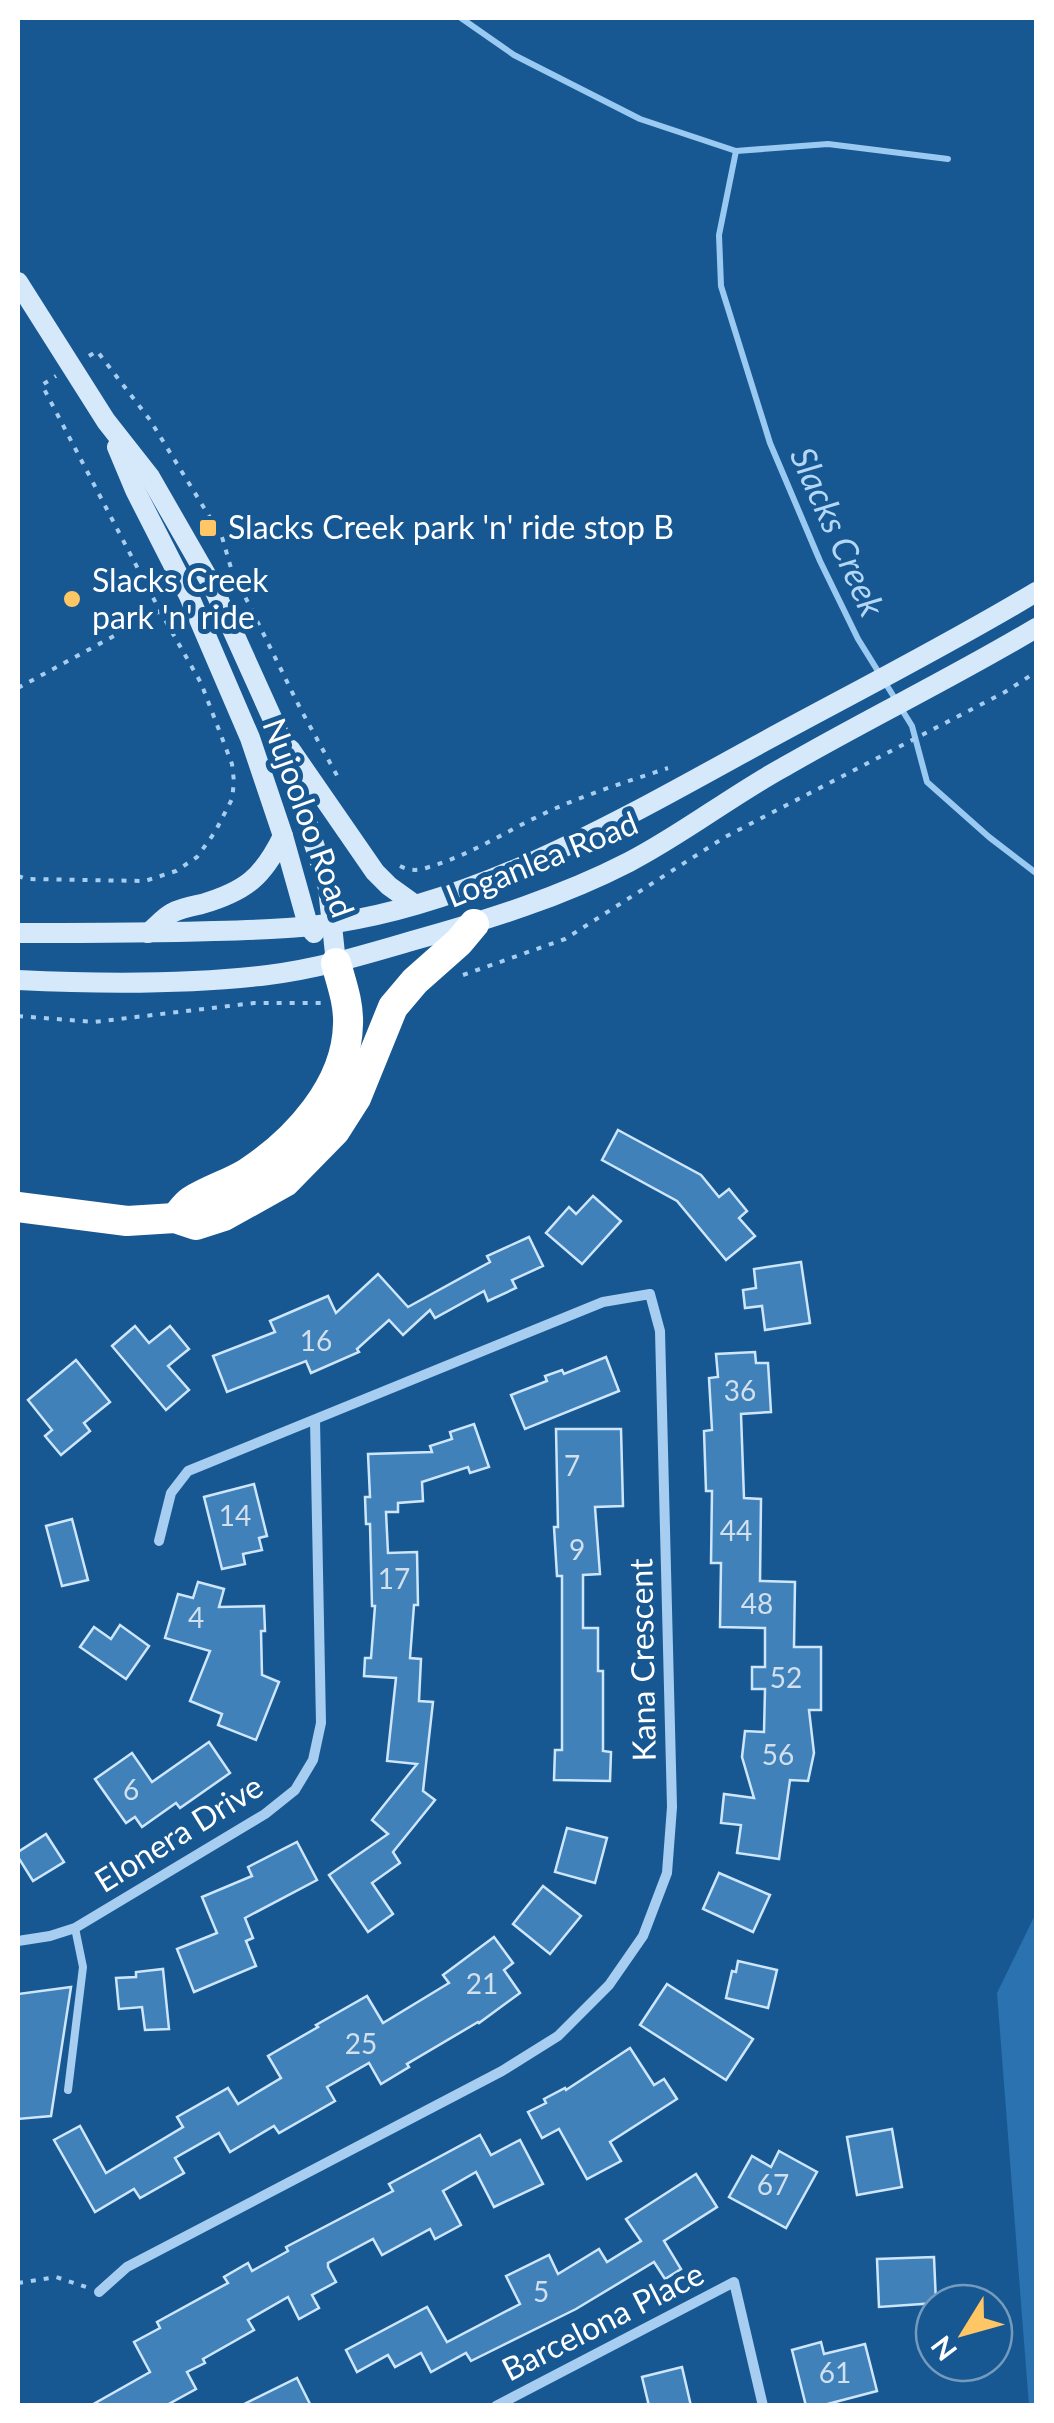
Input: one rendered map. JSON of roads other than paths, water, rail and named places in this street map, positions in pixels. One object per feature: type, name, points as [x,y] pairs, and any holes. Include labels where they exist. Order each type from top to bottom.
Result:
[{"type":"highway","points":[[18,1207],[127,1221],[175,1218],[196,1226],[224,1216],[284,1182],[335,1130],[356,1098],[393,1008],[474,924]]},
{"type":"highway","points":[[175,1218],[189,1202],[221,1188],[268,1158],[322,1101],[346,1044],[348,1020],[336,963]]},
{"type":"main road","name":"Nujooloo Road","points":[[18,282],[106,421],[150,477],[212,585],[278,731],[328,888],[336,963]]},
{"type":"main road","name":"Nujooloo Road","points":[[106,421],[242,720],[283,836],[308,925],[336,963]]},
{"type":"main road","name":"Loganlea Road","points":[[18,933],[268,930],[333,924],[414,904],[526,866],[621,819],[1036,592]]},
{"type":"main road","name":"Loganlea Road","points":[[18,980],[188,982],[270,975],[336,963],[474,924],[626,864],[780,769],[1036,628]]},
{"type":"main road","points":[[278,731],[375,872],[414,904]]},
{"type":"main road","points":[[148,933],[173,912],[245,888],[272,859],[283,836]]},
{"type":"street","name":"Kana Crescent","points":[[99,2292],[127,2268],[502,2071],[558,2036],[609,1984],[643,1936],[667,1873],[672,1806],[660,1331],[650,1294],[602,1302],[188,1471],[172,1493],[159,1541]]},
{"type":"street","name":"Elonera Drive","points":[[18,1940],[75,1928],[265,1814],[295,1790],[313,1760],[321,1723],[315,1420]]},
{"type":"street","name":"Barcelona Place","points":[[496,2406],[734,2282],[763,2406]]},
{"type":"lane","points":[[68,2090],[83,1967],[75,1928]]},
{"type":"waterway","name":"Slacks Creek","points":[[461,18],[514,55],[640,119],[736,151],[828,144],[948,159]]},
{"type":"waterway","name":"Slacks Creek","points":[[736,151],[719,235],[721,286],[770,443],[858,639],[912,726],[927,782],[1036,873]]},
{"type":"place","name":"Slacks Creek park 'n' ride stop B","points":[[208,528]]},
{"type":"place","name":"Slacks Creek park 'n' ride","points":[[72,599]]}]
